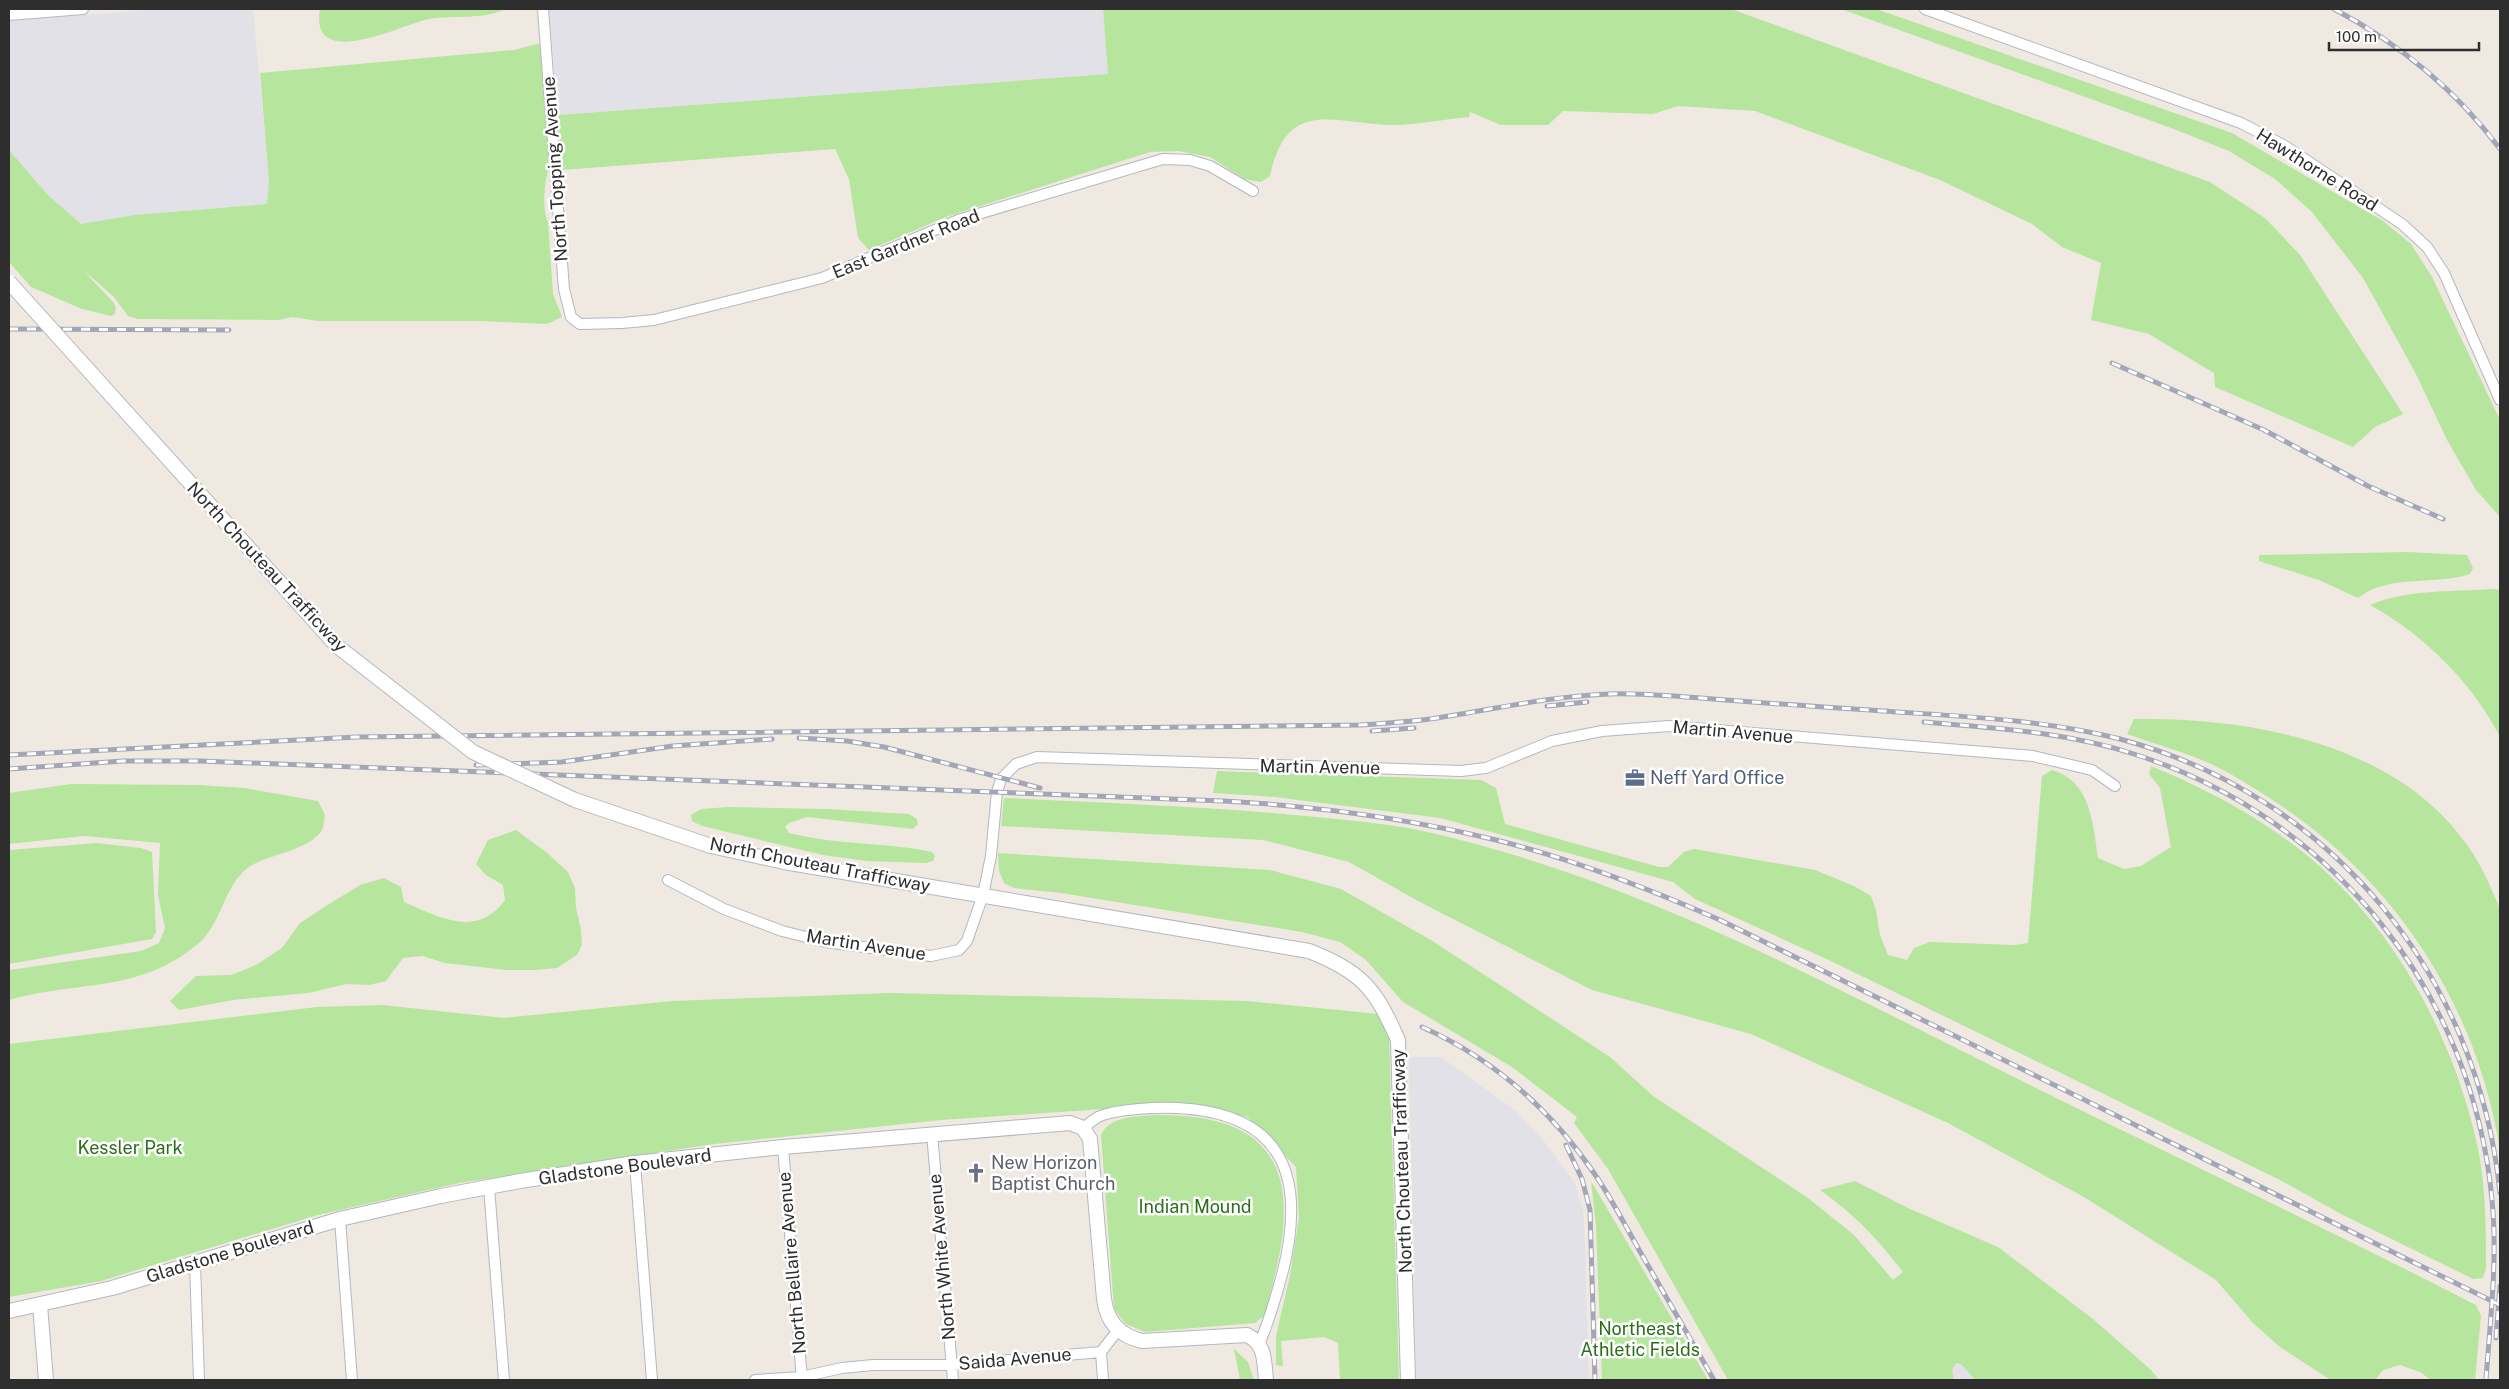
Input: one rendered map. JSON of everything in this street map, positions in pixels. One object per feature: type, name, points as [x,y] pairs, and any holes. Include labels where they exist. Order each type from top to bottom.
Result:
[{"type":"main road","name":"North Chouteau Trafficway","points":[[9,282],[337,646],[474,752],[575,800],[711,846],[784,862],[1309,951],[1340,963],[1364,981],[1384,1007],[1398,1040],[1408,1380]]},
{"type":"main road","name":"Gladstone Boulevard","points":[[9,1312],[112,1288],[340,1219],[489,1187],[635,1163],[783,1146],[1064,1123],[1070,1123],[1083,1128]]},
{"type":"main road","points":[[1083,1128],[1090,1139],[1091,1146],[1105,1308],[1118,1330],[1133,1339],[1142,1341],[1247,1335],[1259,1344],[1263,1350],[1266,1380]]},
{"type":"main road","points":[[40,1305],[46,1380]]},
{"type":"street","points":[[9,15],[83,9]]},
{"type":"street","name":"North Topping Avenue","points":[[543,9],[564,289],[571,317],[580,324]]},
{"type":"street","name":"Hawthorne Road","points":[[1925,9],[2241,123],[2285,146],[2402,224],[2427,247],[2444,273],[2500,400]]},
{"type":"street","name":"East Gardner Road","points":[[580,324],[622,324],[654,320],[736,298],[801,285],[822,278],[958,220],[1163,158],[1190,160],[1210,166],[1253,191]]},
{"type":"street","name":"Martin Avenue","points":[[668,880],[724,909],[782,931],[826,942],[930,956],[959,950],[967,941],[983,895],[992,856],[997,792],[1001,779],[1016,764],[1036,757],[1461,771],[1486,768],[1552,741],[1602,731],[1669,726],[2033,756],[2092,770],[2115,786]]},
{"type":"street","points":[[1083,1128],[1099,1116],[1161,1108],[1212,1112],[1249,1125],[1271,1144],[1282,1161],[1288,1179],[1292,1207],[1286,1259],[1270,1321],[1259,1344]]},
{"type":"street","name":"North White Avenue","points":[[932,1134],[953,1380]]},
{"type":"street","name":"North Bellaire Avenue","points":[[783,1146],[802,1379]]},
{"type":"street","points":[[635,1163],[652,1380]]},
{"type":"street","points":[[489,1187],[504,1380]]},
{"type":"street","points":[[340,1219],[352,1380]]},
{"type":"street","points":[[195,1264],[199,1380]]},
{"type":"street","points":[[1103,1380],[1101,1352],[1118,1330]]},
{"type":"street","name":"Saida Avenue","points":[[756,1380],[802,1379],[860,1366],[951,1365],[1101,1352]]},
{"type":"shaded area","points":[[159,9],[253,9],[269,181],[267,204],[134,215],[81,224],[48,195],[9,150],[9,21]]},
{"type":"shaded area","points":[[549,9],[1103,9],[1109,74],[558,115]]},
{"type":"shaded area","points":[[1409,1057],[1441,1057],[1516,1111],[1543,1140],[1575,1183],[1583,1210],[1589,1380],[1416,1380]]},
{"type":"shaded area","points":[[1956,1363],[1961,1364],[1975,1380],[1954,1380],[1952,1370]]},
{"type":"green space","points":[[320,9],[505,9],[487,15],[429,19],[380,35],[343,42],[329,38],[320,28]]},
{"type":"green space","points":[[1103,9],[1731,9],[2210,182],[2265,218],[2300,255],[2403,414],[2375,427],[2353,447],[2215,387],[2214,373],[2149,334],[2091,320],[2101,263],[2062,247],[2032,224],[1940,180],[1755,111],[1678,106],[1653,114],[1563,111],[1548,125],[1501,125],[1470,112],[1469,117],[1402,125],[1315,120],[1301,124],[1288,134],[1278,151],[1270,176],[1261,182],[1244,179],[1210,157],[1178,151],[1150,152],[946,217],[869,250],[858,238],[849,179],[835,149],[562,170],[558,115],[1108,74]]},
{"type":"green space","points":[[1841,9],[1876,9],[2232,133],[2383,221],[2411,244],[2432,277],[2500,420],[2500,517],[2476,490],[2447,440],[2415,372],[2363,278],[2312,212],[2275,179],[2229,151],[2174,129]]},
{"type":"green space","points":[[541,43],[549,169],[544,203],[548,222],[553,294],[562,317],[547,324],[479,321],[318,321],[292,317],[279,320],[138,319],[128,316],[114,297],[82,269],[113,302],[116,307],[115,314],[111,316],[82,309],[31,287],[9,262],[9,150],[48,195],[81,224],[134,215],[267,204],[269,181],[260,73],[514,50]]},
{"type":"green space","points":[[2407,552],[2467,555],[2473,568],[2470,574],[2456,577],[2384,585],[2358,598],[2319,580],[2259,561],[2259,555]]},
{"type":"green space","points":[[2500,590],[2500,737],[2475,697],[2445,662],[2409,631],[2370,605],[2399,596]]},
{"type":"green space","points":[[2134,719],[2225,724],[2271,731],[2317,743],[2361,760],[2401,782],[2437,810],[2467,845],[2481,868],[2500,909],[2500,1150],[2489,1097],[2472,1045],[2450,996],[2423,950],[2391,907],[2355,867],[2315,831],[2271,799],[2220,768],[2193,756],[2127,734]]},
{"type":"green space","points":[[2151,766],[2190,783],[2246,813],[2299,849],[2332,878],[2362,910],[2389,944],[2413,981],[2434,1020],[2452,1061],[2466,1102],[2477,1144],[2484,1190],[2486,1222],[2486,1268],[2483,1278],[2473,1279],[2341,1214],[2280,1180],[1835,963],[1695,899],[1673,882],[1440,818],[1275,797],[1213,793],[1217,771],[1481,780],[1496,788],[1505,824],[1659,867],[1668,867],[1684,852],[1694,849],[1815,870],[1854,886],[1871,896],[1876,910],[1880,935],[1888,955],[1907,960],[1914,948],[1930,942],[2015,945],[2028,943],[2042,776],[2052,770],[2065,776],[2075,784],[2088,805],[2092,818],[2098,858],[2124,869],[2141,866],[2171,847],[2160,788],[2149,774]]},
{"type":"green space","points":[[71,784],[199,785],[244,788],[318,801],[325,815],[322,830],[309,842],[290,851],[260,861],[242,873],[229,892],[214,924],[207,934],[199,943],[176,959],[154,971],[131,978],[9,1000],[9,970],[141,951],[159,943],[165,928],[158,895],[160,843],[84,836],[9,844],[9,793]]},
{"type":"green space","points":[[1004,798],[1139,804],[1273,813],[1348,820],[1405,828],[1499,850],[1573,874],[1646,902],[1718,932],[1789,965],[2476,1305],[2481,1316],[2475,1380],[2431,1380],[2420,1372],[2400,1365],[2383,1370],[2375,1380],[2331,1380],[2280,1347],[2253,1323],[2216,1280],[2084,1197],[1948,1123],[1751,1034],[1592,990],[1420,902],[1349,862],[1263,840],[1001,826]]},
{"type":"green space","points":[[728,807],[827,809],[909,814],[917,819],[918,824],[913,829],[807,817],[789,823],[785,827],[789,833],[806,837],[896,846],[932,852],[935,856],[933,861],[925,863],[867,861],[823,855],[702,826],[692,821],[691,815],[701,809]]},
{"type":"green space","points":[[516,830],[546,852],[568,872],[575,888],[582,945],[577,955],[557,968],[506,970],[445,963],[423,956],[403,958],[386,981],[369,985],[347,984],[308,993],[233,1000],[179,1010],[170,1001],[196,976],[231,975],[256,965],[282,948],[300,923],[360,885],[384,878],[401,887],[404,902],[431,914],[457,921],[470,922],[482,919],[494,912],[505,900],[503,885],[486,875],[476,864],[488,840]]},
{"type":"green space","points":[[96,843],[141,848],[152,852],[156,932],[152,939],[9,964],[9,850]]},
{"type":"green space","points":[[998,853],[1270,870],[1341,889],[1431,940],[1610,1057],[1653,1096],[1808,1198],[1854,1235],[1893,1280],[1903,1272],[1893,1259],[1855,1218],[1820,1190],[1855,1181],[1908,1208],[1998,1247],[2093,1319],[2151,1370],[2159,1380],[1975,1380],[1961,1364],[1956,1363],[1952,1370],[1954,1380],[1728,1380],[1608,1169],[1574,1123],[1577,1117],[1512,1067],[1403,1002],[1366,960],[1340,942],[1302,932],[1061,893],[1014,888],[1004,883],[999,871]]},
{"type":"green space","name":"Kessler Park","points":[[890,993],[1246,1001],[1379,1014],[1389,1032],[1399,1380],[1340,1380],[1338,1343],[1324,1337],[1281,1341],[1283,1366],[1276,1365],[1276,1336],[1290,1275],[1299,1218],[1296,1167],[1248,1117],[1177,1104],[941,1120],[714,1144],[459,1183],[318,1215],[101,1281],[9,1297],[9,1044],[317,1007],[382,1005],[504,1018],[672,1001]]},
{"type":"green space","name":"Indian Mound","points":[[1156,1115],[1190,1116],[1218,1122],[1242,1131],[1261,1145],[1274,1164],[1282,1187],[1284,1216],[1280,1251],[1265,1315],[1255,1323],[1145,1332],[1126,1324],[1114,1309],[1101,1135],[1105,1128],[1117,1120]]},
{"type":"green space","name":"Northeast Athletic Fields","points":[[1591,1181],[1708,1380],[1602,1380],[1596,1226]]},
{"type":"green space","points":[[1234,1349],[1248,1362],[1254,1380],[1240,1380]]},
{"type":"railway","points":[[2334,9],[2381,37],[2425,70],[2483,127],[2500,149]]},
{"type":"railway","points":[[9,329],[229,330]]},
{"type":"railway","points":[[2112,363],[2264,430],[2368,486],[2443,519]]},
{"type":"railway","points":[[9,755],[357,737],[1360,725],[1427,719],[1566,697],[1621,694],[1644,694],[1988,718],[2055,726],[2120,739],[2197,766],[2266,803],[2328,850],[2382,906],[2426,969],[2461,1039],[2486,1114],[2500,1193]]},
{"type":"railway","points":[[1547,706],[1587,702]]},
{"type":"railway","points":[[1924,722],[2032,732],[2085,741],[2137,755],[2208,784],[2273,822],[2331,869],[2381,924],[2423,985],[2456,1052],[2479,1124],[2494,1222],[2493,1290],[2486,1380]]},
{"type":"railway","points":[[1372,731],[1414,728]]},
{"type":"railway","points":[[799,738],[847,741],[884,747],[1040,788]]},
{"type":"railway","points":[[476,765],[562,762],[673,746],[772,739]]},
{"type":"railway","points":[[9,769],[123,761],[200,761],[1223,801],[1292,806],[1360,814],[1462,832],[1581,865],[1720,920],[2500,1305]]},
{"type":"railway","points":[[1422,1027],[1473,1055],[1520,1089],[1541,1109],[1579,1152],[1608,1195],[1714,1380]]},
{"type":"railway","points":[[1566,1145],[1582,1179],[1590,1210],[1595,1380]]},
{"type":"railway","points":[[2496,1338],[2500,1286]]},
{"type":"place","name":"Neff Yard Office","points":[[1635,778]]},
{"type":"place","name":"New Horizon Baptist Church","points":[[976,1173]]}]
